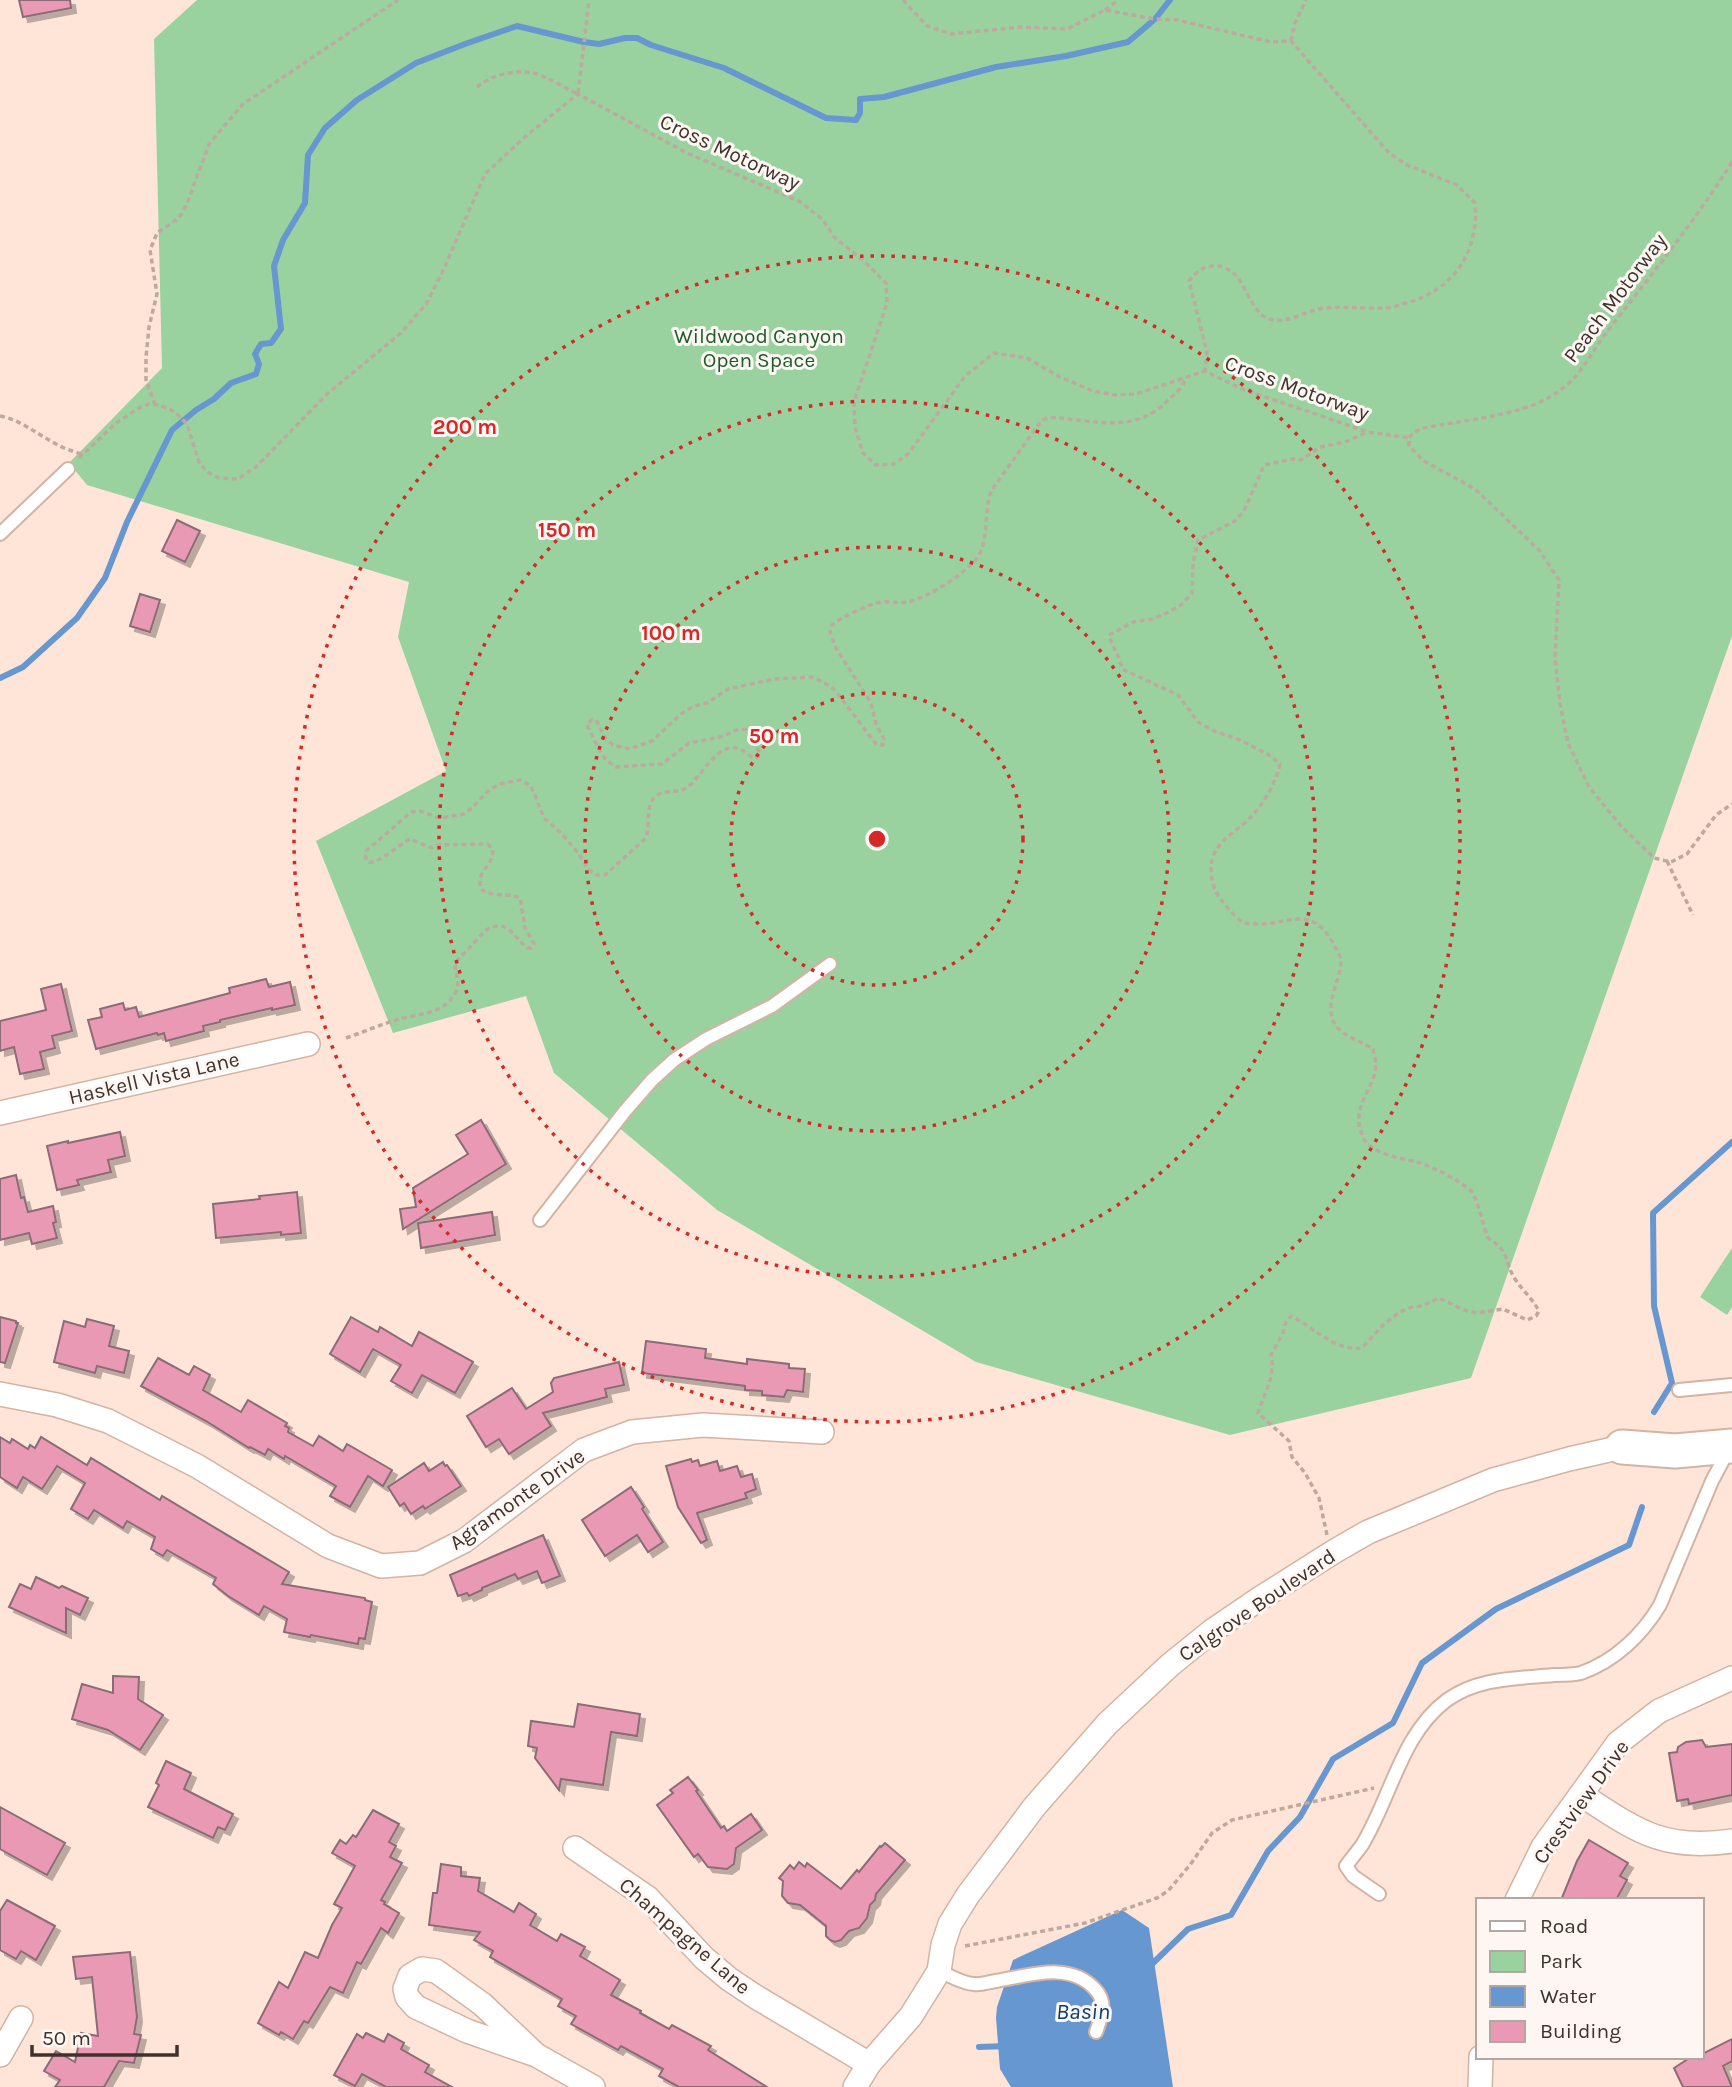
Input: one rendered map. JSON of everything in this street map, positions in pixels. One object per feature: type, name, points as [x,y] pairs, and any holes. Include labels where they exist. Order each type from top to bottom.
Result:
[{"type":"street","name":"Haskell Vista Lane","points":[[0,1113],[309,1044]]},
{"type":"street","name":"Agramonte Drive","points":[[0,1394],[57,1405],[108,1421],[197,1466],[328,1546],[381,1566],[420,1563],[464,1541],[584,1451],[632,1432],[703,1425],[822,1432]]},
{"type":"street","name":"Calgrove Boulevard","points":[[855,2087],[869,2064],[911,2015],[939,1971],[950,1924],[968,1895],[1035,1805],[1107,1724],[1170,1665],[1212,1631],[1335,1550],[1368,1532],[1493,1480],[1622,1447],[1675,1451],[1732,1446]]},
{"type":"street","name":"Crestview Drive","points":[[1518,1898],[1543,1847],[1618,1743],[1659,1711],[1732,1678]]},
{"type":"street","points":[[1582,1795],[1649,1835],[1671,1841],[1707,1844],[1732,1841]]},
{"type":"street","name":"Champagne Lane","points":[[575,1848],[648,1898],[704,1958],[729,1979],[869,2064]]},
{"type":"street","points":[[536,2055],[482,2004],[436,1971],[422,1969],[410,1976],[405,1989],[410,2003],[416,2007],[467,2031],[536,2055],[593,2087]]},
{"type":"street","points":[[0,2055],[21,2018]]},
{"type":"street","points":[[1480,2087],[1481,2059]]},
{"type":"lane","points":[[0,534],[68,469]]},
{"type":"lane","points":[[540,1220],[625,1111],[674,1060],[706,1039],[772,1006],[830,964]]},
{"type":"lane","points":[[1679,1390],[1732,1385]]},
{"type":"lane","points":[[1379,1894],[1353,1876],[1346,1866],[1362,1844],[1405,1754],[1427,1717],[1455,1695],[1493,1680],[1579,1673],[1614,1657],[1649,1623],[1660,1605],[1712,1481],[1732,1446]]},
{"type":"lane","points":[[939,1971],[973,1984],[1050,1972],[1073,1974],[1090,1983],[1101,1996],[1103,2012],[1096,2032]]},
{"type":"path","points":[[155,405],[146,380],[149,327],[157,294],[150,250],[157,233],[179,218],[186,206],[209,144],[243,104],[398,0]]},
{"type":"path","points":[[68,469],[115,424],[149,404],[168,407],[187,424],[199,462],[207,472],[219,478],[238,479],[256,467],[327,394],[401,333],[426,304],[485,174],[578,94],[589,0]]},
{"type":"path","points":[[904,0],[928,26],[951,34],[1021,27],[1067,29],[1105,10],[1118,0]]},
{"type":"path","points":[[1291,41],[1295,23],[1306,0]]},
{"type":"path","points":[[1105,10],[1177,20],[1271,41],[1291,41],[1389,153],[1408,165],[1457,185],[1475,203],[1476,222],[1471,248],[1450,280],[1434,293],[1387,308],[1320,308],[1280,321],[1273,320],[1260,314],[1230,270],[1212,265],[1203,268],[1189,281],[1207,352],[1205,371]]},
{"type":"path","name":"Cross Motorway","points":[[477,87],[487,79],[506,74],[535,74],[687,153],[799,201],[822,219],[835,238],[864,261],[886,284],[887,303],[854,402],[855,427],[863,453],[876,464],[894,464],[909,453],[965,376],[994,353],[1027,358],[1060,377],[1115,395],[1136,394],[1205,371],[1242,389],[1368,432],[1409,438]]},
{"type":"path","name":"Peach Motorway","points":[[1409,438],[1423,428],[1529,408],[1565,387],[1580,373],[1606,332],[1705,206],[1732,162]]},
{"type":"path","points":[[346,1038],[399,1019],[432,1012],[449,1002],[454,996],[459,978],[455,963],[492,926],[506,927],[527,948],[534,944],[525,928],[520,898],[487,893],[480,888],[481,876],[494,855],[493,848],[488,844],[437,845],[432,848],[410,839],[402,842],[378,862],[366,861],[366,851],[407,814],[420,811],[440,818],[457,816],[469,812],[488,791],[500,784],[526,782],[534,791],[544,818],[563,835],[591,873],[600,875],[605,874],[646,838],[648,813],[657,795],[687,788],[711,760],[728,748],[739,748],[753,758],[760,754],[751,734],[739,729],[720,737],[689,743],[662,764],[616,767],[606,760],[597,746],[587,725],[591,720],[596,720],[606,739],[613,745],[630,749],[652,741],[681,714],[694,706],[707,703],[727,689],[774,679],[812,677],[834,690],[876,744],[883,745],[886,741],[876,724],[871,703],[836,648],[830,632],[832,625],[877,603],[910,601],[939,589],[974,561],[982,544],[991,491],[1042,420],[1053,417],[1110,424],[1127,423],[1160,409],[1184,385],[1186,378]]},
{"type":"path","points":[[0,415],[35,430],[57,445],[83,455]]},
{"type":"path","points":[[1335,1550],[1328,1540],[1319,1498],[1292,1457],[1289,1441],[1258,1413],[1270,1382],[1274,1364],[1271,1355],[1291,1316],[1325,1339],[1352,1349],[1362,1348],[1383,1325],[1400,1312],[1438,1298],[1464,1310],[1477,1313],[1503,1309],[1527,1320],[1536,1316],[1539,1311],[1510,1272],[1507,1257],[1500,1245],[1488,1238],[1482,1214],[1471,1190],[1439,1171],[1391,1157],[1364,1140],[1358,1119],[1360,1106],[1376,1064],[1373,1049],[1337,1028],[1332,1016],[1332,998],[1341,958],[1331,940],[1314,923],[1298,918],[1266,924],[1246,923],[1221,900],[1213,887],[1210,860],[1231,833],[1250,819],[1278,776],[1280,764],[1269,755],[1238,739],[1198,722],[1178,695],[1122,670],[1120,657],[1111,644],[1109,635],[1133,622],[1167,613],[1181,605],[1192,593],[1193,564],[1198,540],[1235,520],[1244,512],[1264,465],[1301,460],[1320,447],[1345,442],[1368,432]]},
{"type":"path","points":[[1409,438],[1409,445],[1424,461],[1475,489],[1521,532],[1539,550],[1559,580],[1555,657],[1568,743],[1589,787],[1620,826],[1654,858],[1667,862],[1687,854],[1716,815],[1732,804]]},
{"type":"path","points":[[1667,862],[1692,915]]},
{"type":"path","points":[[939,1971],[967,1945],[1084,1923],[1157,1898],[1168,1891],[1190,1865],[1212,1833],[1232,1820],[1390,1786]]},
{"type":"green space","name":"Wildwood Canyon Open Space","points":[[197,0],[1732,0],[1732,636],[1471,1378],[1230,1435],[976,1362],[717,1210],[554,1073],[526,996],[393,1033],[316,841],[446,771],[398,637],[409,582],[87,485],[69,463],[162,368],[154,39]]},
{"type":"green space","points":[[1732,1248],[1732,1307],[1727,1315],[1700,1297]]},
{"type":"water","name":"Basin","points":[[1122,1910],[1149,1928],[1173,2087],[1011,2087],[1000,2069],[996,2018],[997,2007],[1013,1960]]},
{"type":"building","points":[[19,0],[70,0],[71,8],[23,17]]},
{"type":"building","points":[[177,520],[200,531],[185,562],[162,551]]},
{"type":"building","points":[[140,594],[160,600],[150,632],[130,626]]},
{"type":"building","points":[[266,979],[269,987],[290,982],[295,1005],[220,1020],[203,1026],[204,1031],[166,1041],[164,1033],[157,1033],[96,1049],[88,1020],[102,1017],[100,1009],[123,1003],[125,1010],[136,1007],[139,1017],[230,993],[229,988]]},
{"type":"building","points":[[61,984],[72,1031],[52,1036],[55,1048],[40,1052],[44,1069],[20,1074],[14,1047],[0,1051],[0,1021],[46,1010],[41,989]]},
{"type":"building","points":[[481,1120],[506,1164],[403,1229],[400,1209],[416,1207],[413,1188],[468,1154],[456,1135]]},
{"type":"building","points":[[120,1132],[125,1156],[108,1160],[111,1172],[77,1180],[79,1185],[57,1190],[47,1146]]},
{"type":"building","points":[[16,1175],[21,1198],[24,1197],[28,1212],[53,1206],[56,1222],[53,1223],[57,1238],[32,1244],[29,1233],[0,1240],[0,1179]]},
{"type":"building","points":[[297,1192],[301,1233],[281,1235],[281,1232],[216,1238],[213,1204]]},
{"type":"building","points":[[492,1212],[495,1235],[421,1248],[418,1223]]},
{"type":"building","points":[[0,1317],[18,1323],[5,1363],[0,1362]]},
{"type":"building","points":[[351,1317],[378,1332],[380,1327],[412,1346],[419,1332],[473,1362],[455,1393],[422,1375],[412,1393],[391,1381],[401,1365],[373,1349],[360,1372],[330,1354]]},
{"type":"building","points":[[87,1319],[114,1326],[109,1346],[129,1351],[124,1373],[97,1366],[95,1373],[54,1362],[64,1321],[85,1327]]},
{"type":"building","points":[[646,1341],[706,1349],[705,1358],[747,1364],[747,1359],[789,1364],[789,1368],[805,1369],[803,1392],[787,1390],[784,1397],[762,1395],[762,1391],[745,1390],[745,1386],[642,1373]]},
{"type":"building","points":[[158,1358],[189,1375],[194,1366],[210,1375],[203,1390],[241,1412],[248,1400],[287,1423],[285,1426],[289,1428],[288,1432],[313,1446],[319,1436],[343,1451],[347,1444],[392,1470],[383,1486],[368,1476],[350,1507],[330,1496],[336,1486],[285,1456],[284,1459],[268,1449],[265,1455],[249,1448],[141,1386]]},
{"type":"building","points":[[619,1362],[624,1385],[605,1389],[607,1397],[543,1413],[551,1426],[509,1454],[499,1439],[486,1447],[467,1416],[512,1388],[526,1409],[553,1392],[551,1383],[554,1378]]},
{"type":"building","points":[[0,1437],[10,1443],[12,1439],[28,1449],[30,1445],[35,1448],[41,1437],[87,1465],[91,1458],[160,1500],[162,1496],[289,1572],[282,1584],[365,1598],[372,1602],[365,1639],[359,1638],[358,1644],[284,1632],[287,1619],[264,1606],[259,1615],[213,1584],[216,1578],[167,1550],[163,1556],[151,1549],[155,1537],[127,1521],[123,1528],[94,1510],[88,1519],[71,1509],[85,1483],[57,1466],[42,1489],[23,1477],[17,1488],[0,1477]]},
{"type":"building","points":[[691,1459],[692,1462],[698,1460],[700,1466],[717,1461],[720,1471],[737,1466],[741,1477],[752,1474],[756,1489],[745,1493],[747,1498],[697,1513],[707,1540],[701,1543],[678,1507],[666,1466]]},
{"type":"building","points":[[443,1462],[461,1486],[425,1509],[423,1506],[411,1514],[404,1503],[400,1506],[388,1487],[424,1463],[429,1471]]},
{"type":"building","points":[[631,1487],[663,1542],[648,1552],[637,1535],[605,1556],[582,1520]]},
{"type":"building","points":[[543,1535],[560,1576],[542,1583],[537,1571],[518,1579],[515,1574],[469,1596],[467,1593],[458,1596],[450,1575]]},
{"type":"building","points":[[36,1577],[88,1598],[80,1615],[66,1608],[66,1633],[9,1607],[20,1584],[31,1589]]},
{"type":"building","points":[[113,1676],[139,1677],[138,1699],[163,1715],[140,1750],[108,1730],[72,1719],[82,1684],[113,1693]]},
{"type":"building","points":[[578,1704],[640,1714],[637,1736],[611,1732],[603,1785],[561,1779],[559,1790],[535,1758],[537,1748],[528,1746],[531,1721],[574,1727]]},
{"type":"building","points":[[1702,1740],[1706,1747],[1732,1744],[1732,1795],[1689,1804],[1688,1799],[1677,1801],[1669,1753],[1677,1752],[1678,1747],[1686,1742]]},
{"type":"building","points":[[166,1761],[191,1773],[184,1789],[233,1814],[225,1830],[218,1827],[213,1838],[148,1807],[159,1785],[156,1783]]},
{"type":"building","points":[[688,1777],[721,1828],[724,1826],[727,1831],[751,1814],[762,1830],[736,1848],[734,1864],[727,1869],[708,1867],[698,1854],[694,1857],[657,1805],[673,1793],[670,1790]]},
{"type":"building","points":[[0,1807],[65,1843],[47,1875],[0,1849]]},
{"type":"building","points":[[373,1810],[399,1824],[389,1842],[396,1846],[390,1857],[402,1863],[381,1900],[399,1913],[388,1933],[381,1928],[361,1964],[357,1962],[343,1993],[330,1987],[308,2023],[304,2021],[293,2039],[281,2032],[279,2035],[258,2023],[279,1982],[288,1988],[305,1952],[318,1958],[342,1908],[334,1904],[355,1866],[332,1853],[340,1840],[346,1844],[353,1835],[356,1837]]},
{"type":"building","points":[[1589,1840],[1628,1863],[1620,1876],[1627,1880],[1617,1898],[1562,1898]]},
{"type":"building","points":[[885,1843],[905,1860],[876,1894],[867,1918],[859,1928],[849,1931],[841,1940],[830,1940],[826,1936],[826,1926],[800,1905],[788,1903],[782,1896],[783,1881],[779,1878],[790,1865],[794,1869],[799,1862],[805,1867],[807,1863],[841,1889]]},
{"type":"building","points":[[441,1864],[461,1867],[461,1876],[480,1878],[478,1891],[514,1912],[519,1903],[536,1914],[530,1925],[557,1941],[561,1934],[585,1947],[580,1956],[620,1980],[611,1995],[669,2029],[672,2025],[711,2046],[708,2050],[767,2087],[679,2087],[659,2076],[663,2069],[621,2046],[618,2050],[571,2024],[576,2016],[558,2006],[562,1999],[490,1957],[493,1951],[474,1940],[480,1932],[429,1925],[433,1893],[437,1893]]},
{"type":"building","points":[[7,1900],[55,1926],[36,1960],[21,1951],[16,1959],[0,1950],[0,1911]]},
{"type":"building","points":[[130,1952],[137,2017],[134,2034],[141,2035],[134,2063],[119,2061],[104,2087],[55,2087],[60,2080],[44,2071],[56,2051],[75,2062],[81,2033],[98,2036],[92,1977],[76,1979],[73,1957]]},
{"type":"building","points":[[366,2033],[384,2042],[388,2034],[404,2043],[401,2049],[429,2065],[425,2072],[452,2087],[386,2087],[362,2074],[355,2086],[334,2075],[357,2034],[363,2038]]},
{"type":"building","points":[[1732,2039],[1732,2061],[1723,2066],[1732,2087],[1683,2087],[1674,2068],[1688,2059],[1704,2059],[1704,2053]]},
{"type":"waterway","points":[[0,678],[23,667],[77,618],[105,578],[127,522],[172,430],[231,383],[256,374],[259,364],[255,354],[261,344],[271,343],[281,329],[274,266],[283,240],[305,203],[308,155],[325,128],[357,100],[416,63],[517,26],[599,44],[637,38],[724,68],[826,118],[856,120],[860,113],[860,99],[884,97],[996,67],[1066,56],[1128,42],[1155,19],[1170,0]]},
{"type":"waterway","points":[[1654,1412],[1672,1383],[1654,1306],[1653,1213],[1732,1142]]},
{"type":"waterway","points":[[1150,1966],[1188,1929],[1231,1915],[1268,1851],[1300,1817],[1333,1759],[1393,1723],[1422,1663],[1496,1609],[1629,1545],[1642,1507]]},
{"type":"waterway","points":[[979,2047],[1006,2046]]}]
